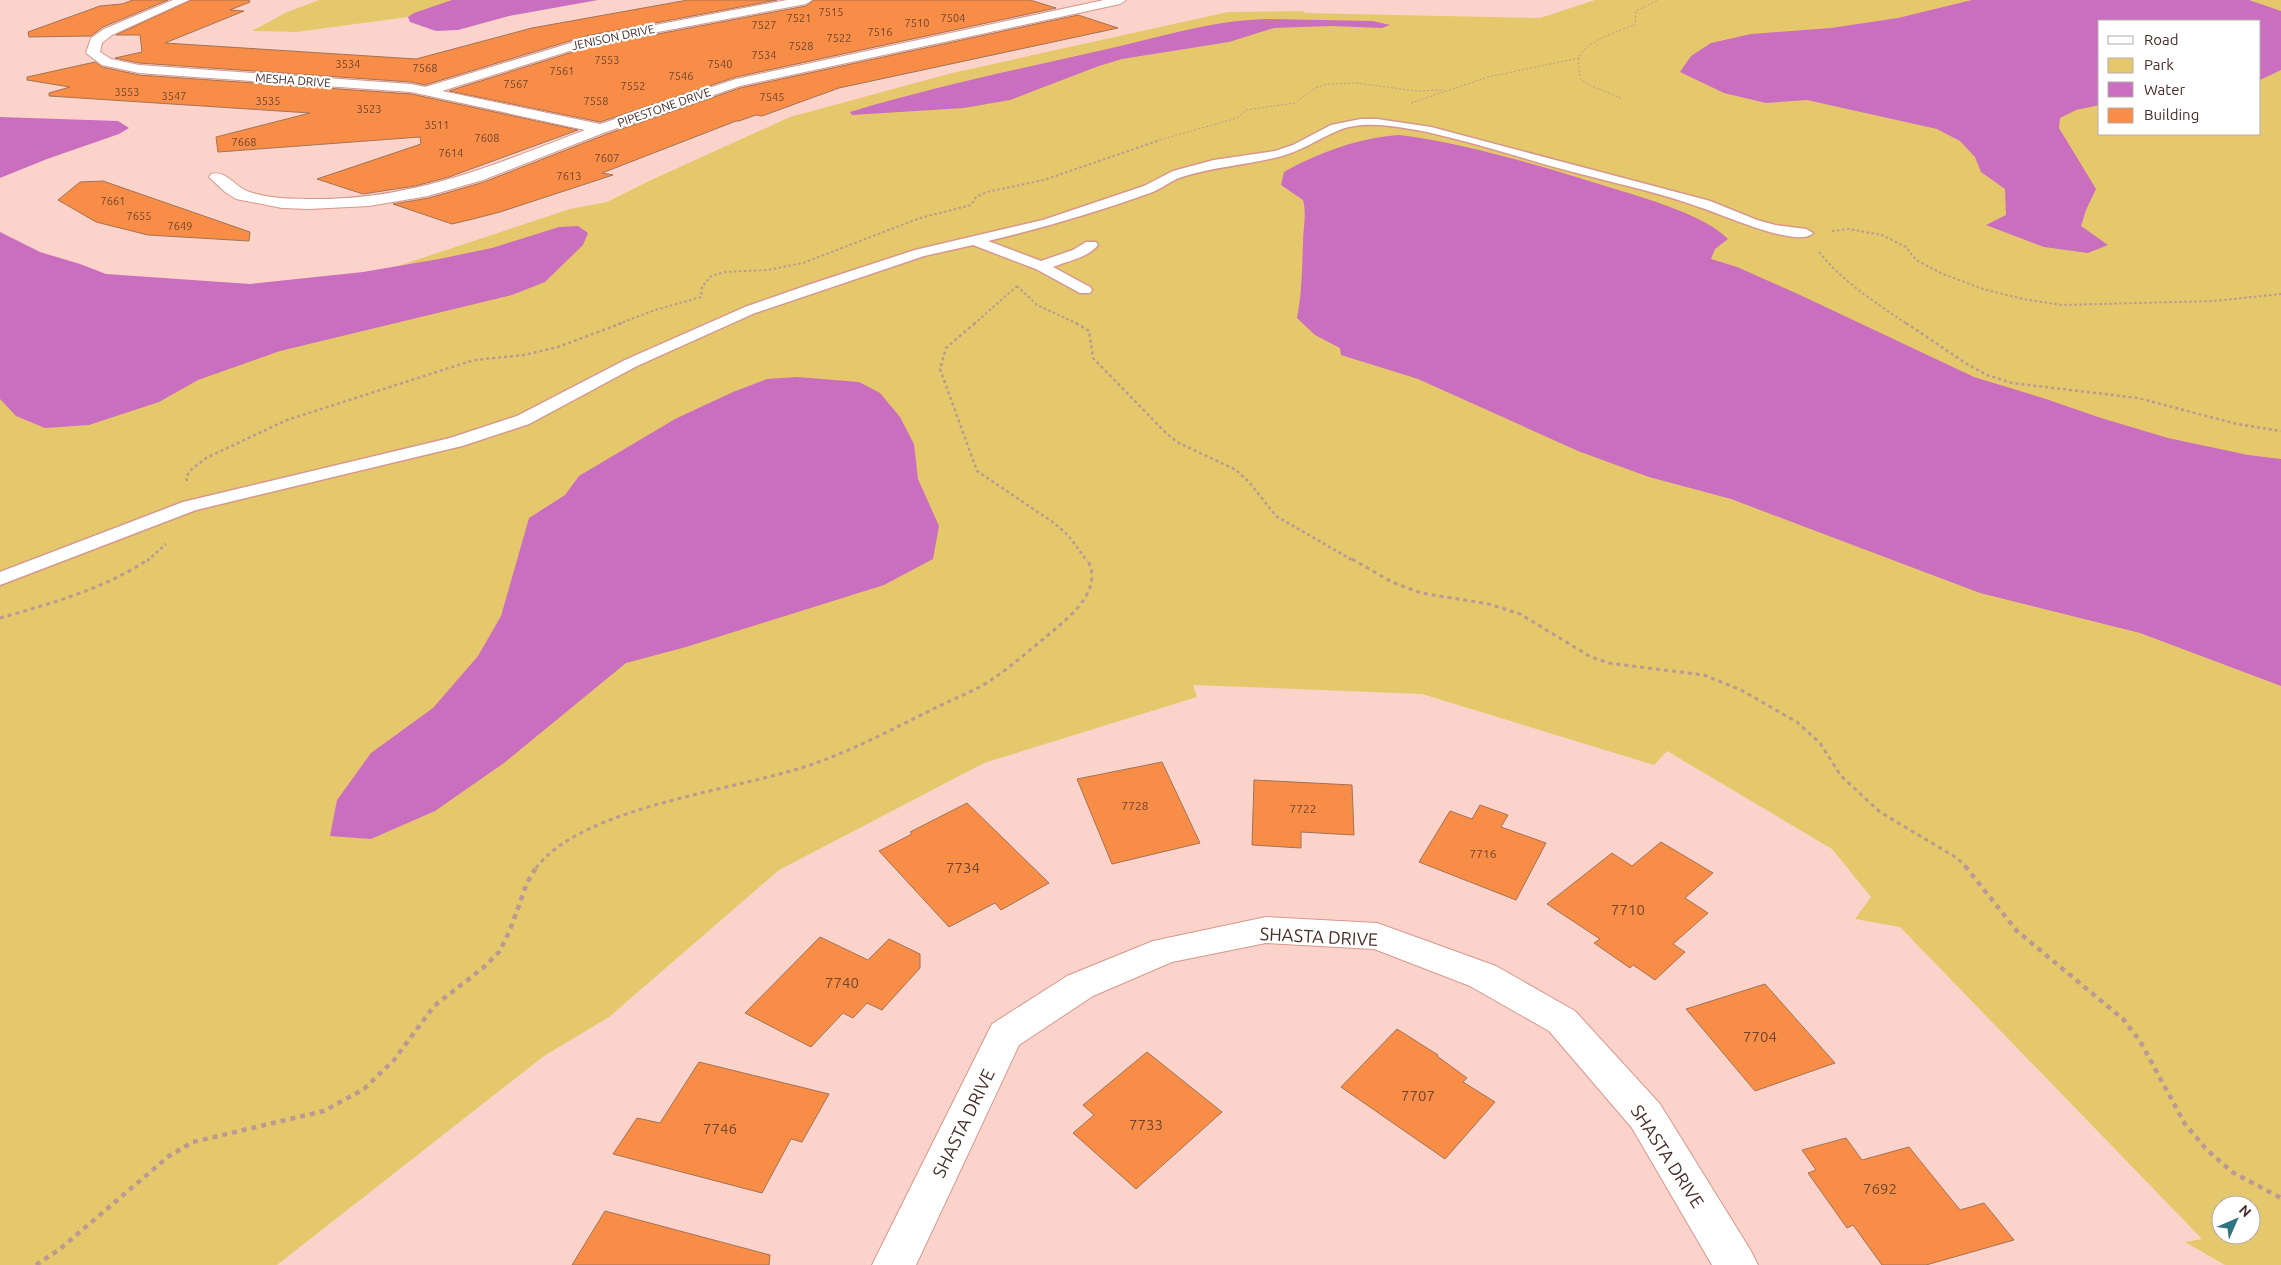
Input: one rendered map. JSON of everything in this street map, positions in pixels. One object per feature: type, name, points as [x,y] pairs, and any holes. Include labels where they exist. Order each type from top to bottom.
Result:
[{"type":"street","name":"MESHA DRIVE","points":[[183,0],[108,32],[96,42],[93,53],[107,62],[140,69],[397,86],[601,129]]},
{"type":"street","name":"JENISON DRIVE","points":[[425,91],[587,42],[806,0]]},
{"type":"street","points":[[1078,0],[1095,5]]},
{"type":"street","name":"PIPESTONE DRIVE","points":[[217,177],[231,189],[242,195],[262,200],[309,204],[369,200],[428,191],[462,182],[601,129],[683,100],[760,76],[1120,0]]},
{"type":"street","name":"SHASTA DRIVE","points":[[894,1265],[1005,1036],[1080,986],[1166,950],[1266,930],[1377,936],[1483,976],[1562,1021],[1646,1116],[1736,1265]]},
{"type":"lane","points":[[0,579],[190,506],[456,442],[523,420],[631,363],[750,310],[920,253],[1047,222],[1097,207],[1148,189],[1177,174],[1214,164],[1276,154],[1297,148],[1336,128],[1362,122],[1377,122],[1427,129],[1489,144],[1705,204],[1752,223],[1774,229],[1806,233]]},
{"type":"lane","points":[[973,240],[1041,266],[1085,290]]},
{"type":"lane","points":[[1041,266],[1078,253],[1091,245]]},
{"type":"path","points":[[1622,98],[1587,84],[1580,78],[1579,58],[1581,52],[1595,42],[1635,25],[1636,11],[1658,0]]},
{"type":"path","points":[[1444,90],[1499,74],[1553,66],[1579,58]]},
{"type":"path","points":[[1806,233],[1850,229],[1882,235],[1906,247],[1916,260],[1943,274],[1983,289],[2023,299],[2062,305],[2214,301],[2281,294]]},
{"type":"path","points":[[1806,233],[1828,264],[1864,294],[1966,364],[1987,375],[2012,383],[2138,398],[2237,424],[2281,431]]},
{"type":"path","points":[[36,1265],[60,1249],[169,1156],[193,1142],[324,1111],[345,1103],[368,1089],[390,1066],[435,1005],[490,964],[505,942],[530,874],[548,855],[570,839],[593,827],[626,814],[798,770],[868,742],[994,679],[1066,620],[1083,600],[1091,584],[1091,567],[1071,538],[1042,514],[987,480],[977,471],[940,369],[946,348],[1041,266]]},
{"type":"path","points":[[1017,286],[1036,305],[1070,319],[1089,331],[1093,358],[1177,442],[1236,470],[1249,482],[1276,516],[1392,582],[1422,594],[1506,608],[1520,614],[1591,657],[1609,663],[1704,675],[1741,690],[1797,722],[1820,743],[1841,776],[1880,812],[1957,858],[1968,868],[2017,930],[2123,1019],[2140,1041],[2185,1124],[2207,1150],[2232,1172],[2281,1198]]},
{"type":"green space","points":[[319,0],[461,0],[408,17],[296,32],[252,31],[285,13]]},
{"type":"green space","points":[[1595,0],[2281,0],[2281,1265],[2225,1265],[2185,1242],[2202,1239],[1900,927],[1855,919],[1871,897],[1832,849],[1667,751],[1654,765],[1422,694],[1193,685],[1197,697],[984,763],[779,870],[609,1017],[544,1056],[277,1265],[0,1265],[0,398],[570,209],[607,202],[790,117],[952,73],[1228,12],[1303,11],[1305,13],[1540,18]]},
{"type":"water","points":[[452,0],[598,0],[509,16],[458,30],[436,31],[410,22],[408,17],[414,13]]},
{"type":"water","points":[[1972,0],[2249,0],[2281,11],[2281,70],[2261,80],[2261,20],[2098,20],[2098,105],[2076,110],[2060,118],[2059,128],[2096,189],[2081,226],[2108,245],[2088,253],[2044,247],[1986,225],[2006,215],[2005,189],[1981,172],[1975,157],[1960,141],[1937,129],[1807,100],[1766,103],[1724,93],[1680,72],[1691,56],[1711,43],[1751,34],[1831,28],[1898,18]]},
{"type":"water","points":[[1246,20],[1373,21],[1390,25],[1382,28],[1331,26],[1274,28],[1229,42],[1122,59],[1010,100],[964,108],[852,115],[850,112],[944,86],[1185,30]]},
{"type":"water","points":[[0,117],[118,121],[129,128],[119,134],[47,159],[0,178]]},
{"type":"water","points":[[1400,135],[1475,149],[1525,162],[1685,213],[1717,230],[1728,239],[1715,249],[1711,259],[1737,267],[1798,294],[1974,377],[2168,438],[2248,455],[2281,459],[2281,686],[2140,633],[1980,593],[1731,499],[1649,477],[1578,451],[1418,379],[1341,355],[1340,348],[1315,335],[1297,318],[1300,299],[1305,211],[1303,200],[1281,185],[1284,172],[1311,158],[1340,147],[1385,136]]},
{"type":"water","points":[[578,226],[588,233],[583,245],[545,282],[512,295],[280,351],[198,380],[159,402],[89,425],[45,428],[16,416],[0,399],[0,232],[40,252],[106,274],[250,284],[363,272],[439,259],[492,248],[559,227]]},
{"type":"water","points":[[797,377],[859,382],[880,393],[900,417],[914,444],[918,479],[939,526],[933,559],[884,585],[686,647],[626,663],[504,763],[435,811],[371,839],[330,836],[337,800],[371,753],[433,708],[478,656],[501,616],[529,518],[565,495],[579,476],[675,419],[733,392],[767,379]]},
{"type":"building","points":[[133,0],[168,0],[103,27],[91,36],[29,37],[28,32],[100,6],[122,4]]},
{"type":"building","points":[[191,0],[249,0],[250,2],[230,10],[244,11],[165,43],[416,59],[532,28],[688,0],[777,0],[586,36],[425,85],[411,82],[139,63],[115,58],[142,52],[140,35],[116,35]]},
{"type":"building","points":[[814,0],[1030,0],[1056,8],[736,77],[600,122],[449,91],[589,47],[806,6]]},
{"type":"building","points":[[1078,15],[1118,28],[839,88],[762,116],[756,115],[736,121],[602,173],[613,175],[473,219],[452,224],[393,204],[429,198],[484,182],[607,134],[740,88]]},
{"type":"building","points":[[95,62],[102,67],[139,75],[411,94],[578,130],[449,177],[415,186],[363,194],[317,179],[421,144],[420,137],[218,152],[216,137],[310,113],[49,96],[49,93],[70,87],[27,80],[27,77]]},
{"type":"building","points":[[103,181],[250,232],[249,241],[148,235],[96,222],[58,200],[80,182]]},
{"type":"building","points":[[1162,762],[1200,843],[1112,864],[1077,779]]},
{"type":"building","points":[[1254,780],[1352,785],[1354,835],[1301,832],[1301,848],[1252,845]]},
{"type":"building","points":[[967,803],[1049,883],[1001,910],[995,903],[949,927],[879,851],[912,834],[910,832]]},
{"type":"building","points":[[1480,805],[1508,815],[1501,827],[1546,843],[1516,900],[1419,862],[1450,811],[1472,819]]},
{"type":"building","points":[[1661,842],[1713,873],[1685,898],[1708,913],[1673,944],[1685,952],[1655,980],[1633,965],[1630,968],[1594,943],[1600,939],[1547,904],[1612,853],[1632,866]]},
{"type":"building","points":[[820,937],[868,960],[889,939],[920,954],[920,968],[882,1010],[867,1003],[853,1018],[843,1013],[811,1047],[745,1013]]},
{"type":"building","points":[[1765,984],[1835,1063],[1755,1091],[1686,1009]]},
{"type":"building","points":[[1397,1029],[1438,1055],[1467,1078],[1463,1082],[1495,1102],[1445,1159],[1341,1087]]},
{"type":"building","points":[[1147,1052],[1222,1112],[1136,1189],[1073,1133],[1094,1115],[1083,1105]]},
{"type":"building","points":[[699,1062],[829,1094],[802,1142],[791,1139],[762,1193],[613,1154],[637,1118],[660,1123]]},
{"type":"building","points":[[1846,1138],[1862,1160],[1909,1147],[1960,1210],[1984,1203],[2014,1240],[1926,1265],[1882,1265],[1853,1225],[1847,1228],[1808,1173],[1816,1170],[1802,1150]]},
{"type":"building","points":[[605,1211],[770,1255],[769,1265],[572,1265]]}]
